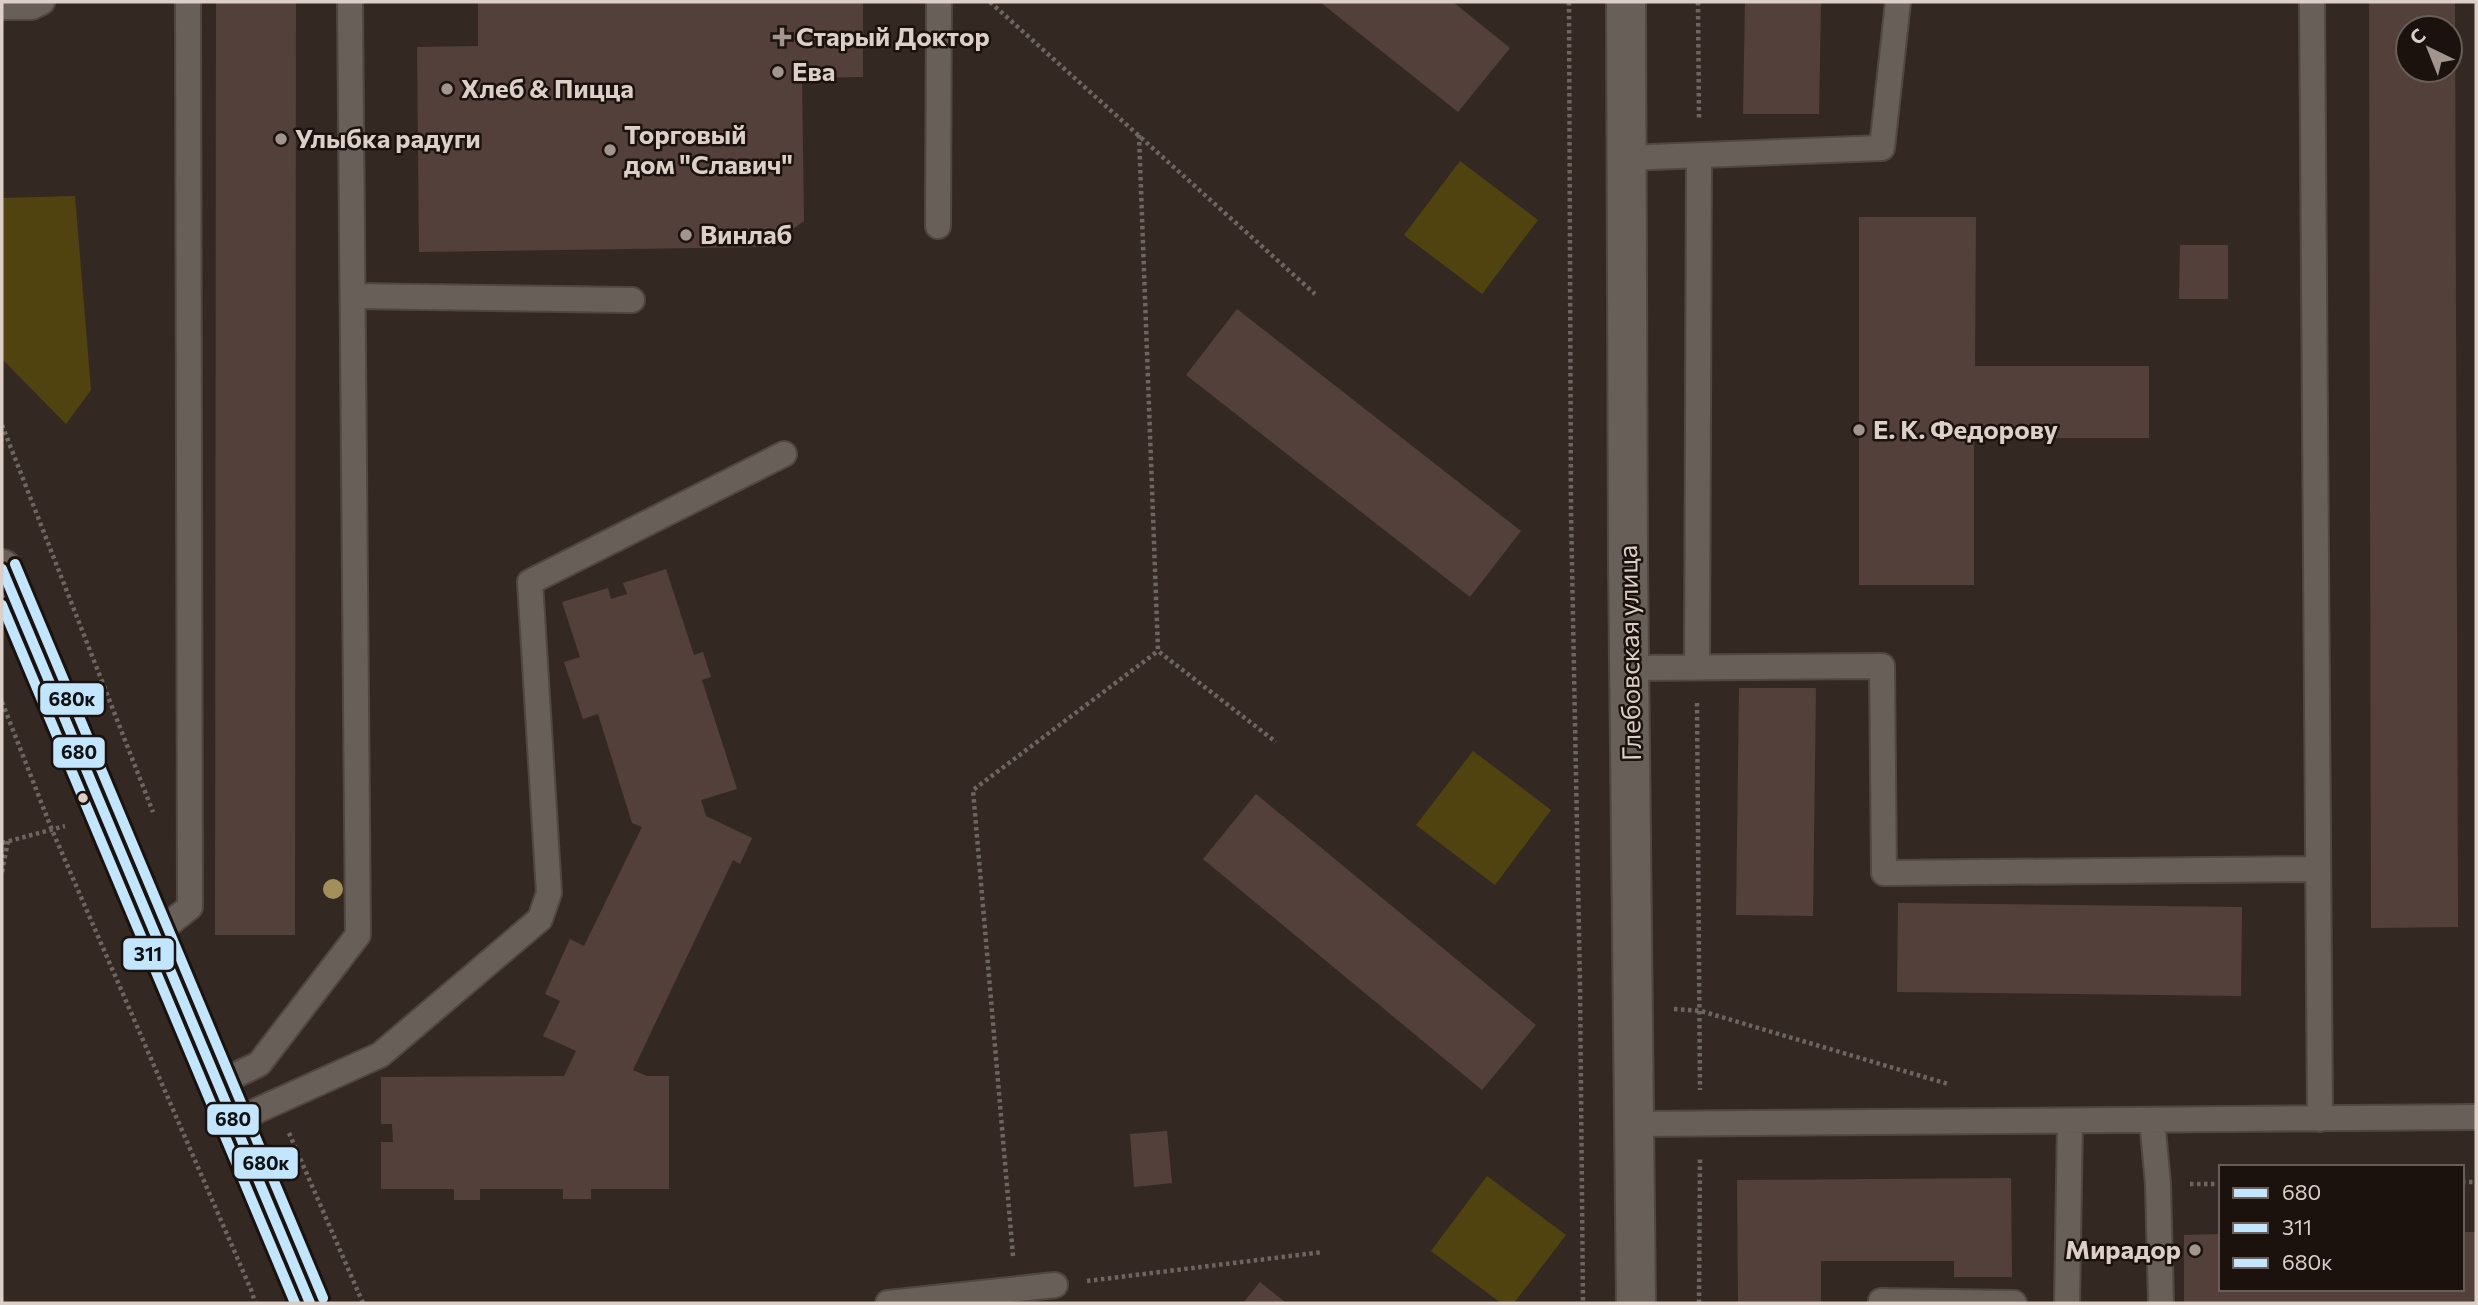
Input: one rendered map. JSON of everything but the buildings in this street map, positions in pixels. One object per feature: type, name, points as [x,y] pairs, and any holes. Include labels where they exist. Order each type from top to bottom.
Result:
[{"type":"street","name":"Глебовская улица","points":[[1626,2],[1636,1303]]},
{"type":"street","points":[[2,569],[310,1303]]},
{"type":"lane","points":[[2,7],[32,7],[42,2]]},
{"type":"lane","points":[[156,934],[190,907],[188,2]]},
{"type":"lane","points":[[219,1083],[259,1064],[358,935],[350,2]]},
{"type":"lane","points":[[938,226],[939,2]]},
{"type":"lane","points":[[1626,158],[1882,148],[1898,2]]},
{"type":"lane","points":[[2312,2],[2320,1119]]},
{"type":"lane","points":[[1697,667],[1699,156]]},
{"type":"lane","points":[[353,296],[632,300]]},
{"type":"lane","points":[[234,1121],[380,1055],[540,919],[549,893],[530,582],[784,454]]},
{"type":"lane","points":[[1630,668],[1882,666],[1884,873],[2318,869]]},
{"type":"lane","points":[[1635,1125],[2476,1117]]},
{"type":"lane","points":[[2152,1120],[2158,1184],[2161,1303]]},
{"type":"lane","points":[[2067,1303],[2070,1121]]},
{"type":"lane","points":[[888,1303],[1055,1285]]},
{"type":"lane","points":[[1881,1303],[2014,1303]]},
{"type":"path","points":[[990,2],[1315,294]]},
{"type":"path","points":[[1569,2],[1571,513],[1583,1303]]},
{"type":"path","points":[[1698,2],[1699,156]]},
{"type":"path","points":[[1139,135],[1158,651]]},
{"type":"path","points":[[1158,651],[1276,742]]},
{"type":"path","points":[[1015,1289],[974,790],[1158,651]]},
{"type":"path","points":[[1697,667],[1699,1303]]},
{"type":"path","points":[[2,702],[52,830],[255,1303]]},
{"type":"path","points":[[2,843],[105,812]]},
{"type":"path","points":[[2,872],[8,842]]},
{"type":"path","points":[[1055,1285],[1323,1252]]},
{"type":"shaded area","points":[[1460,161],[1538,220],[1482,294],[1404,235]]},
{"type":"shaded area","points":[[75,196],[91,390],[66,424],[2,359],[2,198]]},
{"type":"shaded area","points":[[1473,751],[1551,810],[1495,885],[1416,825]]},
{"type":"shaded area","points":[[1487,1176],[1566,1235],[1514,1303],[1501,1303],[1431,1251]]},
{"type":"transit line","name":"680к","points":[[15,564],[323,1298]]},
{"type":"transit line","name":"680","points":[[2,569],[310,1303]]},
{"type":"transit line","name":"311","points":[[2,605],[295,1303]]},
{"type":"place","name":"Старый Доктор","points":[[782,37]]},
{"type":"place","name":"Ева","points":[[778,72]]},
{"type":"place","name":"Хлеб & Пицца","points":[[447,89]]},
{"type":"place","name":"Улыбка радуги","points":[[281,139]]},
{"type":"place","name":"Торговый дом \"Славич\"","points":[[610,150]]},
{"type":"place","name":"Винлаб","points":[[686,235]]},
{"type":"place","name":"Е. К. Федорову","points":[[1859,430]]},
{"type":"place","name":"Мирадор","points":[[2195,1250]]}]
